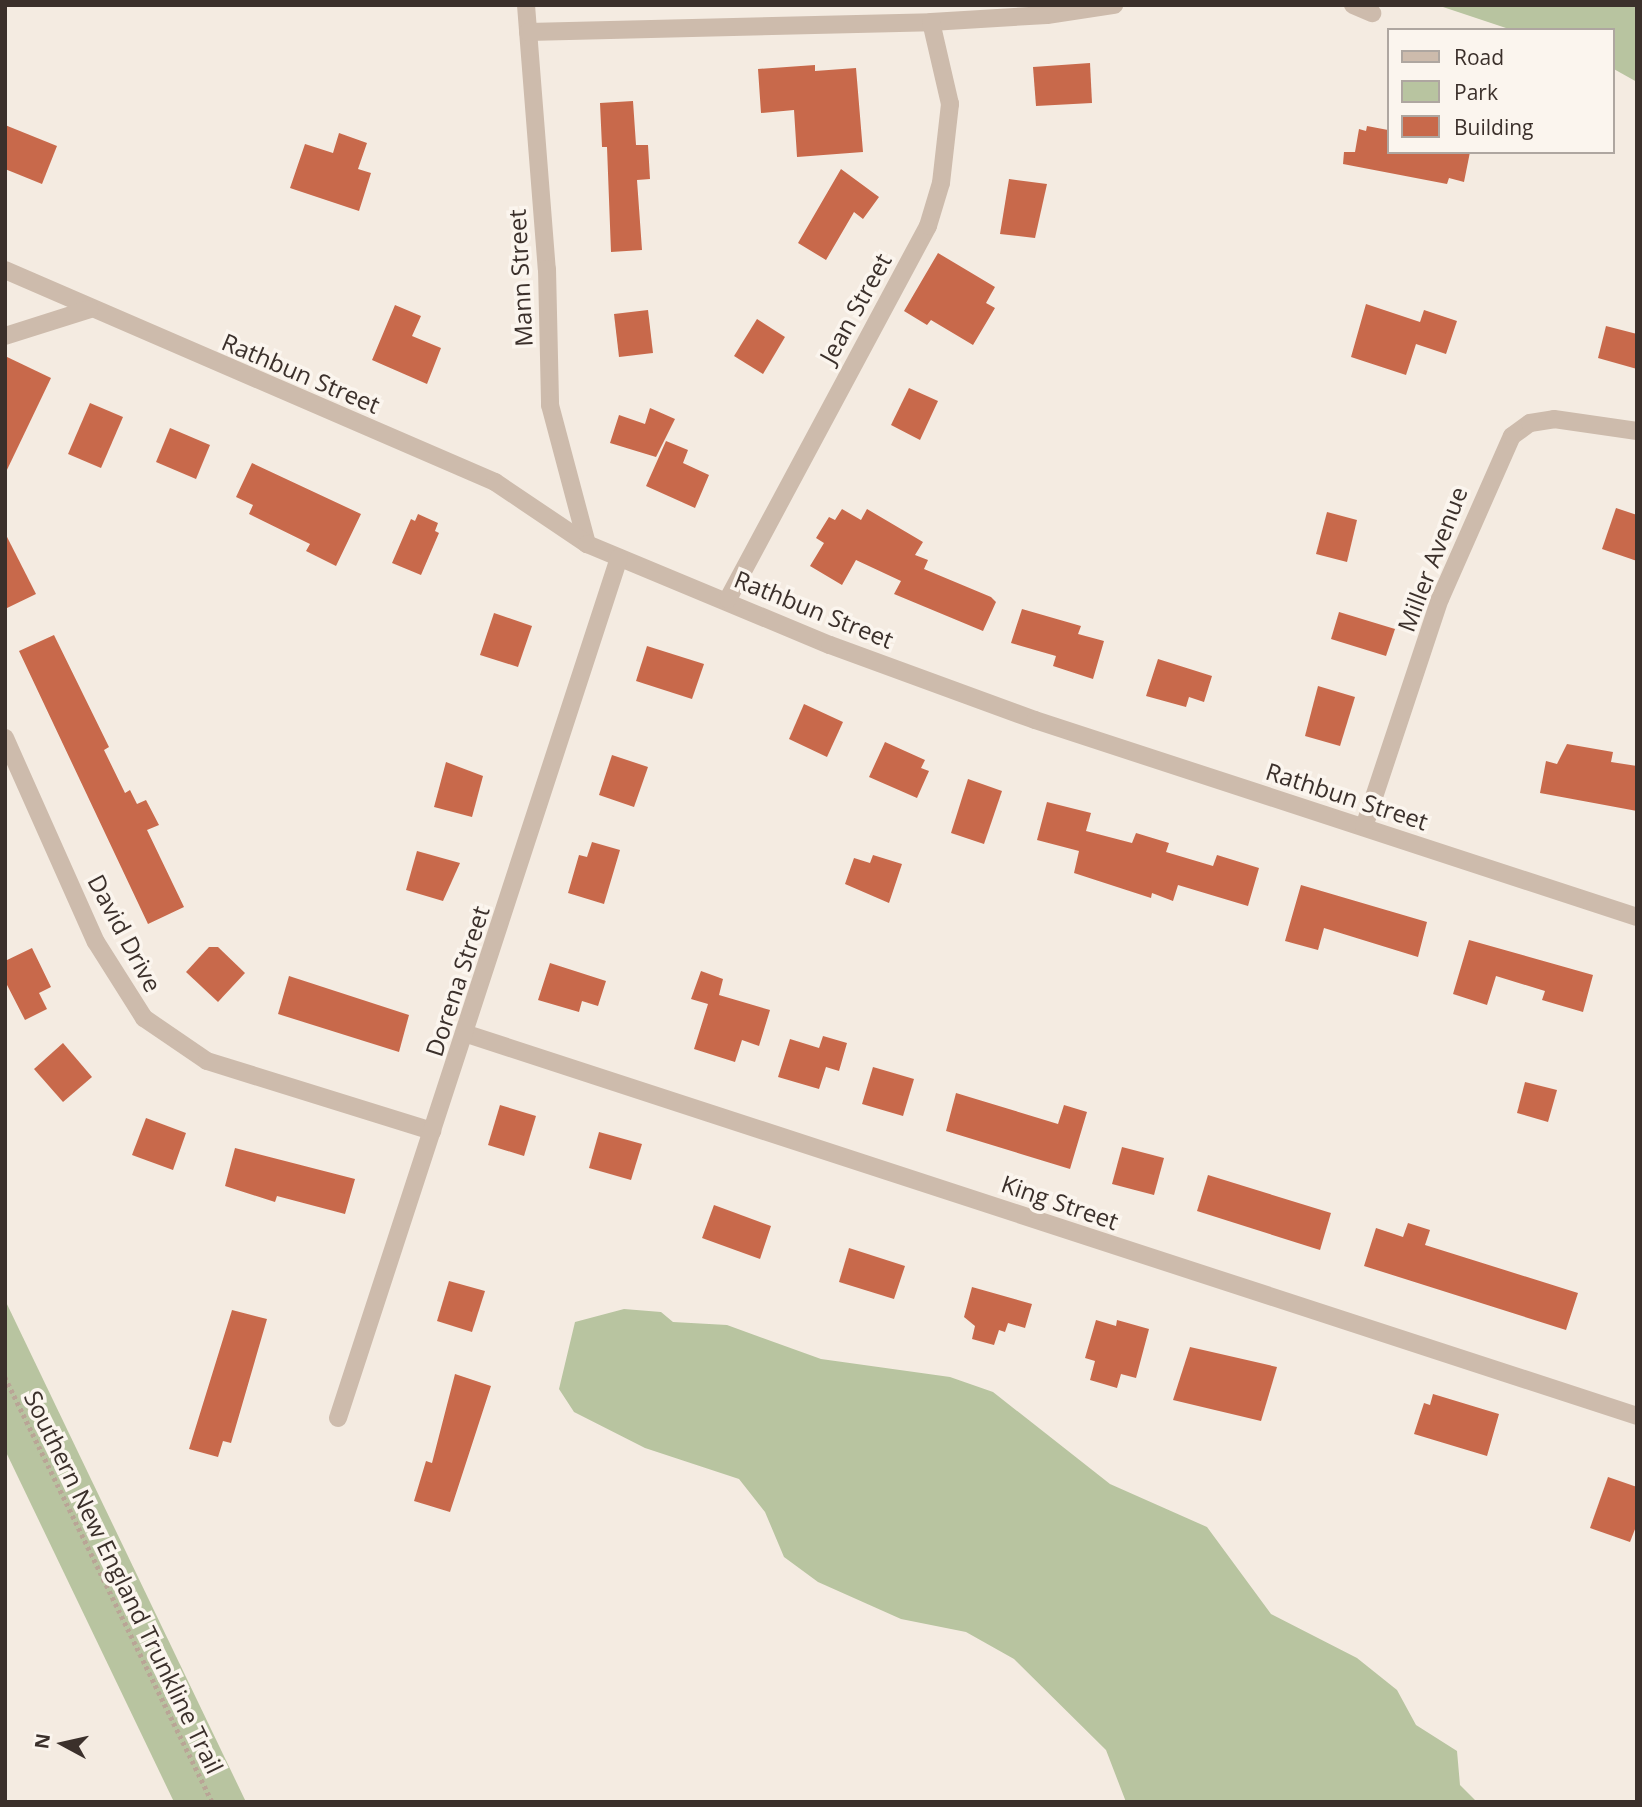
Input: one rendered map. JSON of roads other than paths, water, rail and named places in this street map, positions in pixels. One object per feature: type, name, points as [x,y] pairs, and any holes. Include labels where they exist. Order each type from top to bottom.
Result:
[{"type":"street","name":"Mann Street","points":[[526,5],[547,269],[550,405],[587,544]]},
{"type":"street","points":[[528,32],[931,22],[1046,15],[1114,5]]},
{"type":"street","points":[[1353,5],[1372,13]]},
{"type":"street","name":"Jean Street","points":[[728,599],[928,226],[941,183],[950,104],[931,22]]},
{"type":"street","name":"Rathbun Street","points":[[5,270],[495,482],[587,544],[728,599],[830,645],[1035,720],[1637,917]]},
{"type":"street","points":[[5,336],[90,309]]},
{"type":"street","name":"Miller Avenue","points":[[1364,827],[1440,599],[1512,436],[1530,423],[1554,419],[1637,431]]},
{"type":"street","name":"Dorena Street","points":[[338,1418],[432,1131],[467,1034],[619,558]]},
{"type":"street","name":"David Drive","points":[[5,738],[96,942],[144,1018],[207,1061],[432,1131]]},
{"type":"street","name":"King Street","points":[[467,1034],[1637,1416]]}]
